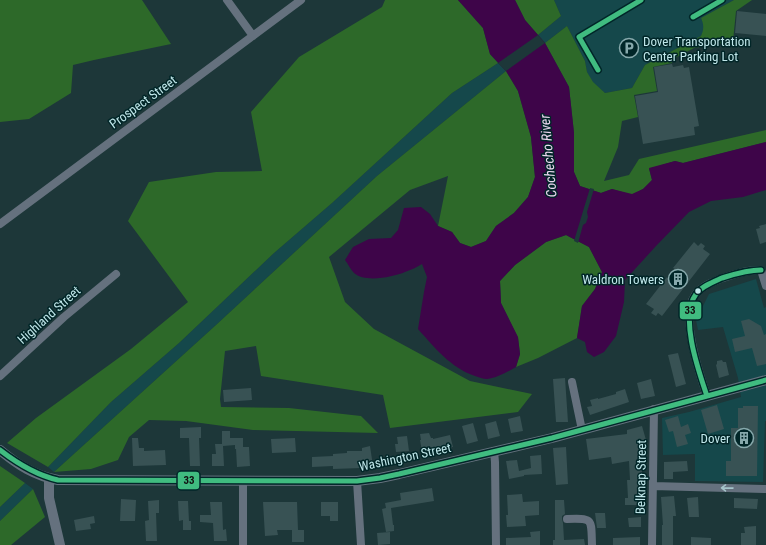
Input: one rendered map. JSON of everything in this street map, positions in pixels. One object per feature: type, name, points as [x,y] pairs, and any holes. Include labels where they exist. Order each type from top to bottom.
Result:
[{"type":"street","points":[[228,0],[253,36]]},
{"type":"street","name":"Prospect Street","points":[[0,224],[301,0]]},
{"type":"street","points":[[707,396],[701,379],[689,328],[689,313],[692,300],[702,288],[709,283],[735,274],[761,270],[766,286]]},
{"type":"street","name":"Highland Street","points":[[0,376],[64,317],[116,274]]},
{"type":"street","name":"Washington Street","points":[[0,450],[18,464],[39,476],[49,479],[68,481],[357,481],[399,474],[582,430],[766,380]]},
{"type":"street","points":[[572,382],[582,430]]},
{"type":"street","name":"Belknap Street","points":[[652,545],[654,410]]},
{"type":"street","points":[[494,451],[496,545]]},
{"type":"street","points":[[49,479],[49,498],[60,545]]},
{"type":"street","points":[[243,481],[243,545]]},
{"type":"street","points":[[357,481],[361,545]]},
{"type":"street","points":[[653,486],[766,489]]},
{"type":"street","points":[[566,519],[580,518],[589,521],[591,525],[592,545]]},
{"type":"shaded area","name":"Dover Transportation Center Parking Lot","points":[[554,0],[734,0],[701,18],[704,24],[704,30],[701,36],[645,65],[632,88],[605,93],[592,82],[587,72],[585,61],[567,26],[545,43],[538,35],[561,16]]},
{"type":"shaded area","points":[[498,63],[506,71],[377,176],[54,472],[48,467],[111,402],[179,343],[274,253],[332,203],[452,93]]},
{"type":"shaded area","points":[[756,279],[764,308],[766,307],[766,421],[763,482],[695,481],[695,454],[663,455],[662,418],[741,397],[738,378],[723,327],[698,330],[696,320],[709,294]]},
{"type":"shaded area","points":[[25,483],[33,489],[0,521],[0,507]]},
{"type":"green space","points":[[0,0],[142,0],[171,44],[73,65],[71,93],[29,119],[0,122]]},
{"type":"green space","points":[[385,0],[458,0],[483,28],[490,54],[498,63],[452,93],[332,203],[274,253],[179,343],[111,402],[48,467],[7,443],[36,418],[131,349],[188,302],[128,221],[149,182],[216,172],[262,171],[251,112],[299,57],[382,7]]},
{"type":"green space","points":[[515,0],[554,0],[561,16],[538,35],[525,20]]},
{"type":"green space","points":[[734,0],[752,0],[736,11],[733,41],[694,48],[671,60],[672,63],[653,67],[657,91],[634,95],[638,117],[622,121],[618,147],[604,181],[629,175],[639,159],[766,130],[766,142],[683,163],[675,161],[649,169],[652,180],[643,189],[632,195],[612,189],[601,193],[580,186],[574,172],[574,133],[569,87],[545,43],[567,26],[585,61],[587,72],[593,82],[605,93],[632,88],[645,65],[701,36],[703,31],[703,23],[701,18]]},
{"type":"green space","points":[[506,71],[518,91],[531,137],[535,177],[528,197],[514,213],[496,226],[486,241],[471,247],[460,243],[452,232],[438,226],[448,176],[410,190],[329,257],[345,302],[374,329],[470,381],[532,394],[518,412],[390,428],[383,395],[261,376],[256,346],[225,351],[220,399],[221,407],[289,408],[361,416],[378,433],[253,430],[186,421],[149,420],[129,437],[118,460],[91,469],[54,472],[377,176]]},
{"type":"green space","points":[[566,235],[589,247],[602,272],[595,289],[582,306],[577,338],[538,358],[516,367],[520,354],[518,338],[501,303],[500,281],[515,265],[546,242]]},
{"type":"green space","points":[[0,466],[25,483],[0,507]]},
{"type":"green space","points":[[33,489],[45,517],[11,545],[0,545],[0,521]]},
{"type":"water","name":"Cochecho River","points":[[458,0],[515,0],[525,20],[545,43],[569,87],[574,133],[574,172],[580,186],[601,193],[612,189],[632,194],[643,189],[652,180],[649,168],[675,161],[683,163],[766,142],[766,190],[743,197],[711,201],[689,212],[625,280],[624,302],[616,336],[604,352],[594,357],[587,352],[585,342],[577,338],[582,306],[595,289],[602,272],[589,247],[566,235],[546,242],[515,265],[500,281],[501,303],[518,337],[520,354],[516,367],[506,373],[487,379],[475,376],[458,368],[437,350],[418,329],[427,277],[422,264],[400,274],[379,278],[365,278],[354,273],[345,260],[353,247],[369,239],[391,238],[398,230],[404,208],[421,207],[430,214],[438,226],[452,232],[460,243],[471,247],[486,241],[496,226],[514,213],[528,197],[535,177],[531,137],[518,91],[506,71],[490,54],[483,28]]},
{"type":"pier","points":[[538,35],[545,43],[506,71],[498,63]]},
{"type":"pier","points":[[590,188],[594,189],[587,212],[588,217],[586,223],[583,225],[578,243],[574,241]]},
{"type":"building","points":[[737,11],[766,14],[766,36],[735,33]]},
{"type":"building","points":[[672,64],[673,67],[683,65],[684,68],[689,67],[699,126],[694,127],[695,135],[643,144],[635,96],[658,92],[654,67]]},
{"type":"building","points":[[766,224],[766,242],[760,244],[756,229],[760,228],[759,226]]},
{"type":"building","name":"Waldron Towers","points":[[694,242],[698,246],[701,243],[705,246],[703,249],[710,254],[662,316],[658,313],[656,316],[651,313],[654,309],[646,304],[675,269],[673,268]]},
{"type":"building","points":[[749,319],[761,326],[764,335],[766,334],[766,364],[757,366],[752,348],[735,352],[732,339],[745,336],[741,321]]},
{"type":"building","points":[[678,353],[686,384],[676,387],[668,355]]},
{"type":"building","points":[[722,360],[723,362],[726,362],[729,375],[719,378],[716,365],[717,361]]},
{"type":"building","points":[[565,378],[568,422],[556,422],[553,379]]},
{"type":"building","points":[[651,379],[655,396],[641,399],[637,383]]},
{"type":"building","points":[[251,388],[252,400],[224,402],[223,390]]},
{"type":"building","points":[[625,389],[629,402],[590,415],[587,407],[592,406],[590,400],[616,394],[616,392]]},
{"type":"building","points":[[717,405],[724,429],[708,434],[701,410]]},
{"type":"building","name":"Dover","points":[[743,406],[758,406],[757,476],[726,476],[726,461],[731,461],[731,428],[738,428],[738,408],[743,408]]},
{"type":"building","points":[[520,416],[523,431],[511,433],[508,419]]},
{"type":"building","points":[[678,416],[681,427],[688,424],[691,433],[685,435],[688,444],[677,447],[673,431],[669,432],[665,420]]},
{"type":"building","points":[[496,421],[500,436],[488,439],[485,424]]},
{"type":"building","points":[[473,423],[478,441],[467,444],[462,426]]},
{"type":"building","points":[[642,426],[646,440],[643,441],[644,457],[641,458],[643,487],[642,505],[625,505],[625,498],[628,498],[627,480],[630,480],[629,461],[612,464],[611,457],[589,460],[586,439],[627,434],[627,430]]},
{"type":"building","points":[[201,427],[201,438],[199,438],[200,466],[190,466],[189,438],[180,438],[180,428]]},
{"type":"building","points":[[222,431],[230,431],[230,438],[243,438],[243,447],[249,447],[250,466],[237,467],[235,445],[223,446],[224,466],[212,466],[212,454],[216,454],[215,444],[222,444]]},
{"type":"building","points":[[429,433],[433,439],[450,435],[453,447],[441,449],[441,447],[422,451],[420,434]]},
{"type":"building","points":[[407,436],[409,451],[396,452],[395,444],[398,444],[397,437]]},
{"type":"building","points":[[132,438],[138,438],[139,448],[144,448],[144,451],[165,450],[166,465],[133,466]]},
{"type":"building","points":[[295,438],[296,452],[272,453],[271,439]]},
{"type":"building","points":[[370,446],[373,466],[333,469],[333,466],[312,467],[312,457],[333,456],[333,454],[347,453],[347,451],[362,451],[362,448]]},
{"type":"building","points":[[566,447],[568,484],[556,485],[553,448]]},
{"type":"building","points":[[541,455],[542,474],[524,475],[509,479],[506,461],[517,460],[519,471],[531,468],[530,456]]},
{"type":"building","points":[[687,461],[688,471],[673,472],[673,479],[664,479],[664,462]]},
{"type":"building","points":[[432,488],[434,501],[391,508],[394,531],[386,532],[382,509],[386,508],[385,503],[401,500],[400,493]]},
{"type":"building","points":[[522,494],[523,502],[539,501],[539,515],[525,516],[526,526],[507,527],[507,495]]},
{"type":"building","points":[[674,496],[676,516],[673,516],[673,545],[662,545],[663,525],[661,497]]},
{"type":"building","points":[[698,497],[699,517],[689,517],[687,498]]},
{"type":"building","points":[[734,498],[758,499],[757,509],[734,508]]},
{"type":"building","points":[[121,499],[136,500],[135,521],[120,521]]},
{"type":"building","points":[[159,500],[159,513],[156,513],[157,541],[146,541],[145,521],[149,520],[148,501]]},
{"type":"building","points":[[555,500],[564,500],[565,514],[562,516],[562,519],[564,540],[584,539],[585,545],[553,545],[553,540],[555,540]]},
{"type":"building","points":[[178,501],[188,501],[191,530],[183,530],[183,520],[179,521]]},
{"type":"building","points":[[210,502],[222,502],[223,530],[226,529],[227,541],[214,541],[213,523],[200,522],[200,515],[211,515]]},
{"type":"building","points":[[263,502],[297,502],[298,530],[304,530],[304,542],[292,542],[292,530],[277,530],[278,535],[265,536]]},
{"type":"building","points":[[321,502],[338,502],[338,521],[330,521],[330,516],[321,516]]},
{"type":"building","points":[[595,513],[605,513],[606,528],[597,528]]},
{"type":"building","points":[[94,516],[95,523],[90,524],[91,529],[76,531],[74,520]]},
{"type":"building","points":[[641,517],[641,527],[629,527],[628,518]]},
{"type":"building","points":[[756,526],[756,545],[741,545],[741,533],[745,533],[744,527]]},
{"type":"building","points":[[540,531],[540,545],[506,545],[506,538],[531,537],[530,532]]},
{"type":"building","points":[[390,532],[390,544],[378,545],[377,533]]},
{"type":"building","points":[[640,537],[640,545],[613,545],[613,538]]},
{"type":"building","points":[[691,537],[711,538],[711,545],[691,545]]},
{"type":"transit line","name":"33","points":[[598,70],[579,37],[641,0]]},
{"type":"transit line","name":"33","points":[[693,17],[722,0]]},
{"type":"transit line","name":"33","points":[[707,396],[692,345],[689,316],[691,304],[698,291],[704,286],[736,274],[761,270]]},
{"type":"transit line","name":"33","points":[[0,450],[28,468],[42,475],[58,480],[357,481],[399,474],[552,438],[766,380]]},
{"type":"place","name":"Dover Transportation Center Parking Lot","points":[[629,48]]},
{"type":"place","name":"Waldron Towers","points":[[678,279]]},
{"type":"place","name":"Dover","points":[[744,438]]}]
